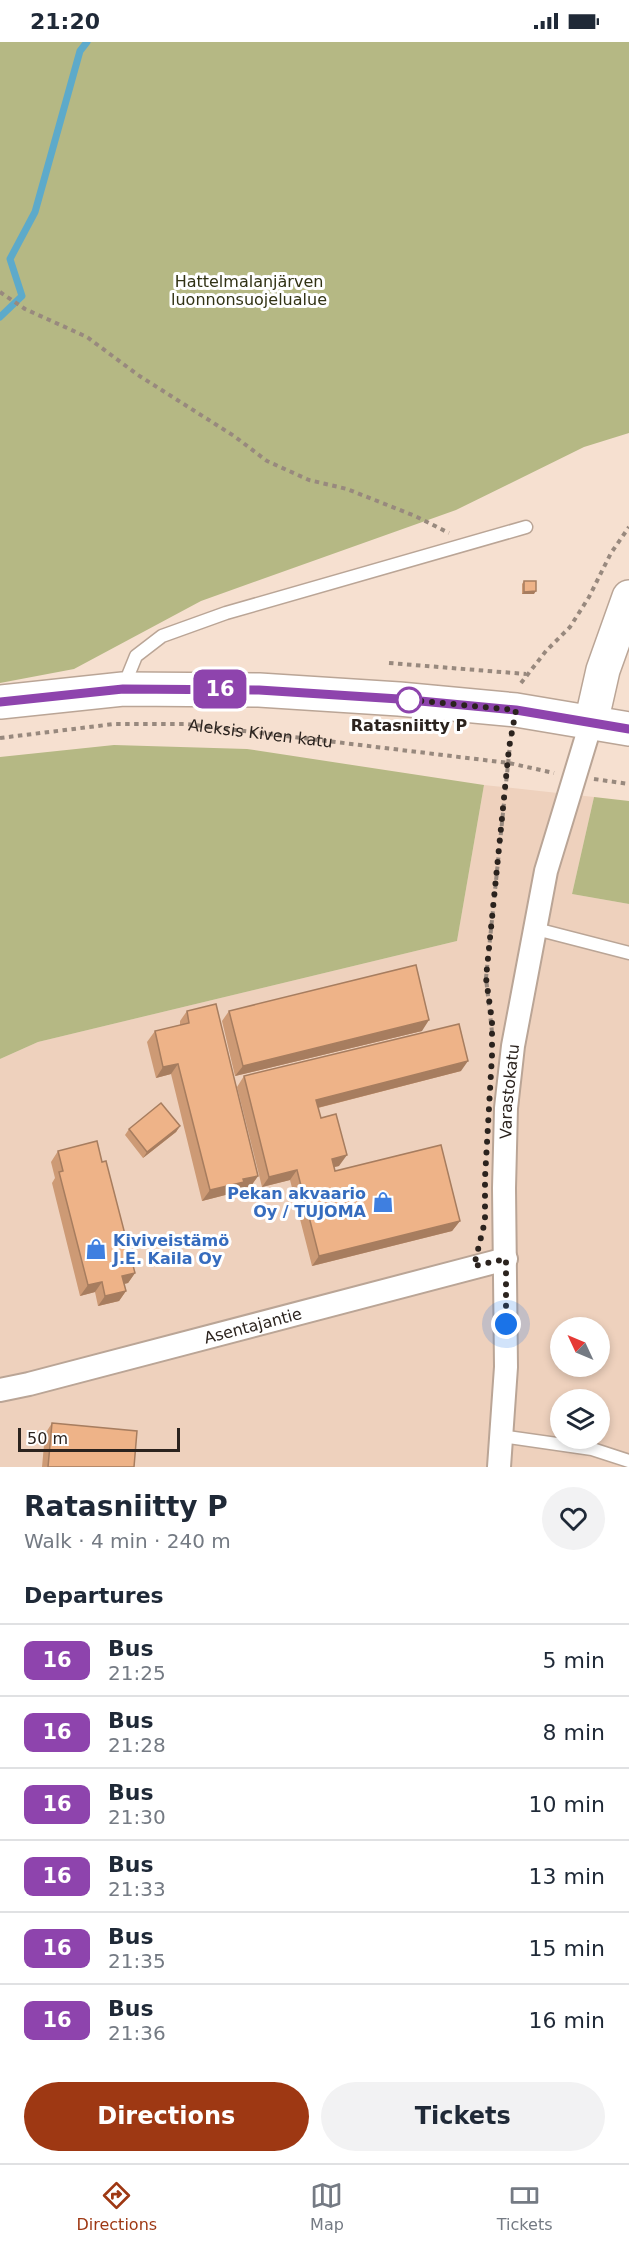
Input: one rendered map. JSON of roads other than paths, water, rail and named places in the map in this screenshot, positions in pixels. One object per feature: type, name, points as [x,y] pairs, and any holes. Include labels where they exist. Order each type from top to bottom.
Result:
[{"type":"main road","points":[[591,723],[603,670],[629,597]]},
{"type":"main road","points":[[0,702],[123,689],[259,690],[399,699],[516,710],[629,729]]},
{"type":"street","name":"Varastokatu","points":[[499,1467],[506,1366],[506,1108],[513,1046],[546,870],[591,723]]},
{"type":"street","name":"Asentajantie","points":[[0,1390],[506,1259]]},
{"type":"lane","points":[[123,689],[136,656],[162,636],[226,613],[526,527]]},
{"type":"lane","points":[[536,929],[629,952]]},
{"type":"lane","points":[[501,1436],[592,1449],[629,1461]]},
{"type":"waterway","points":[[0,317],[22,296],[10,259],[35,212],[80,51],[87,42]]},
{"type":"place","name":"Ratasniitty P","points":[[409,700]]},
{"type":"place","name":"Pekan akvaario Oy / TUJOMA","points":[[383,1202]]},
{"type":"place","name":"Kiviveistämö J.E. Kaila Oy","points":[[96,1249]]},
{"type":"park label","name":"Hattelmalanjärven luonnonsuojelualue","points":[[249,290]]}]
